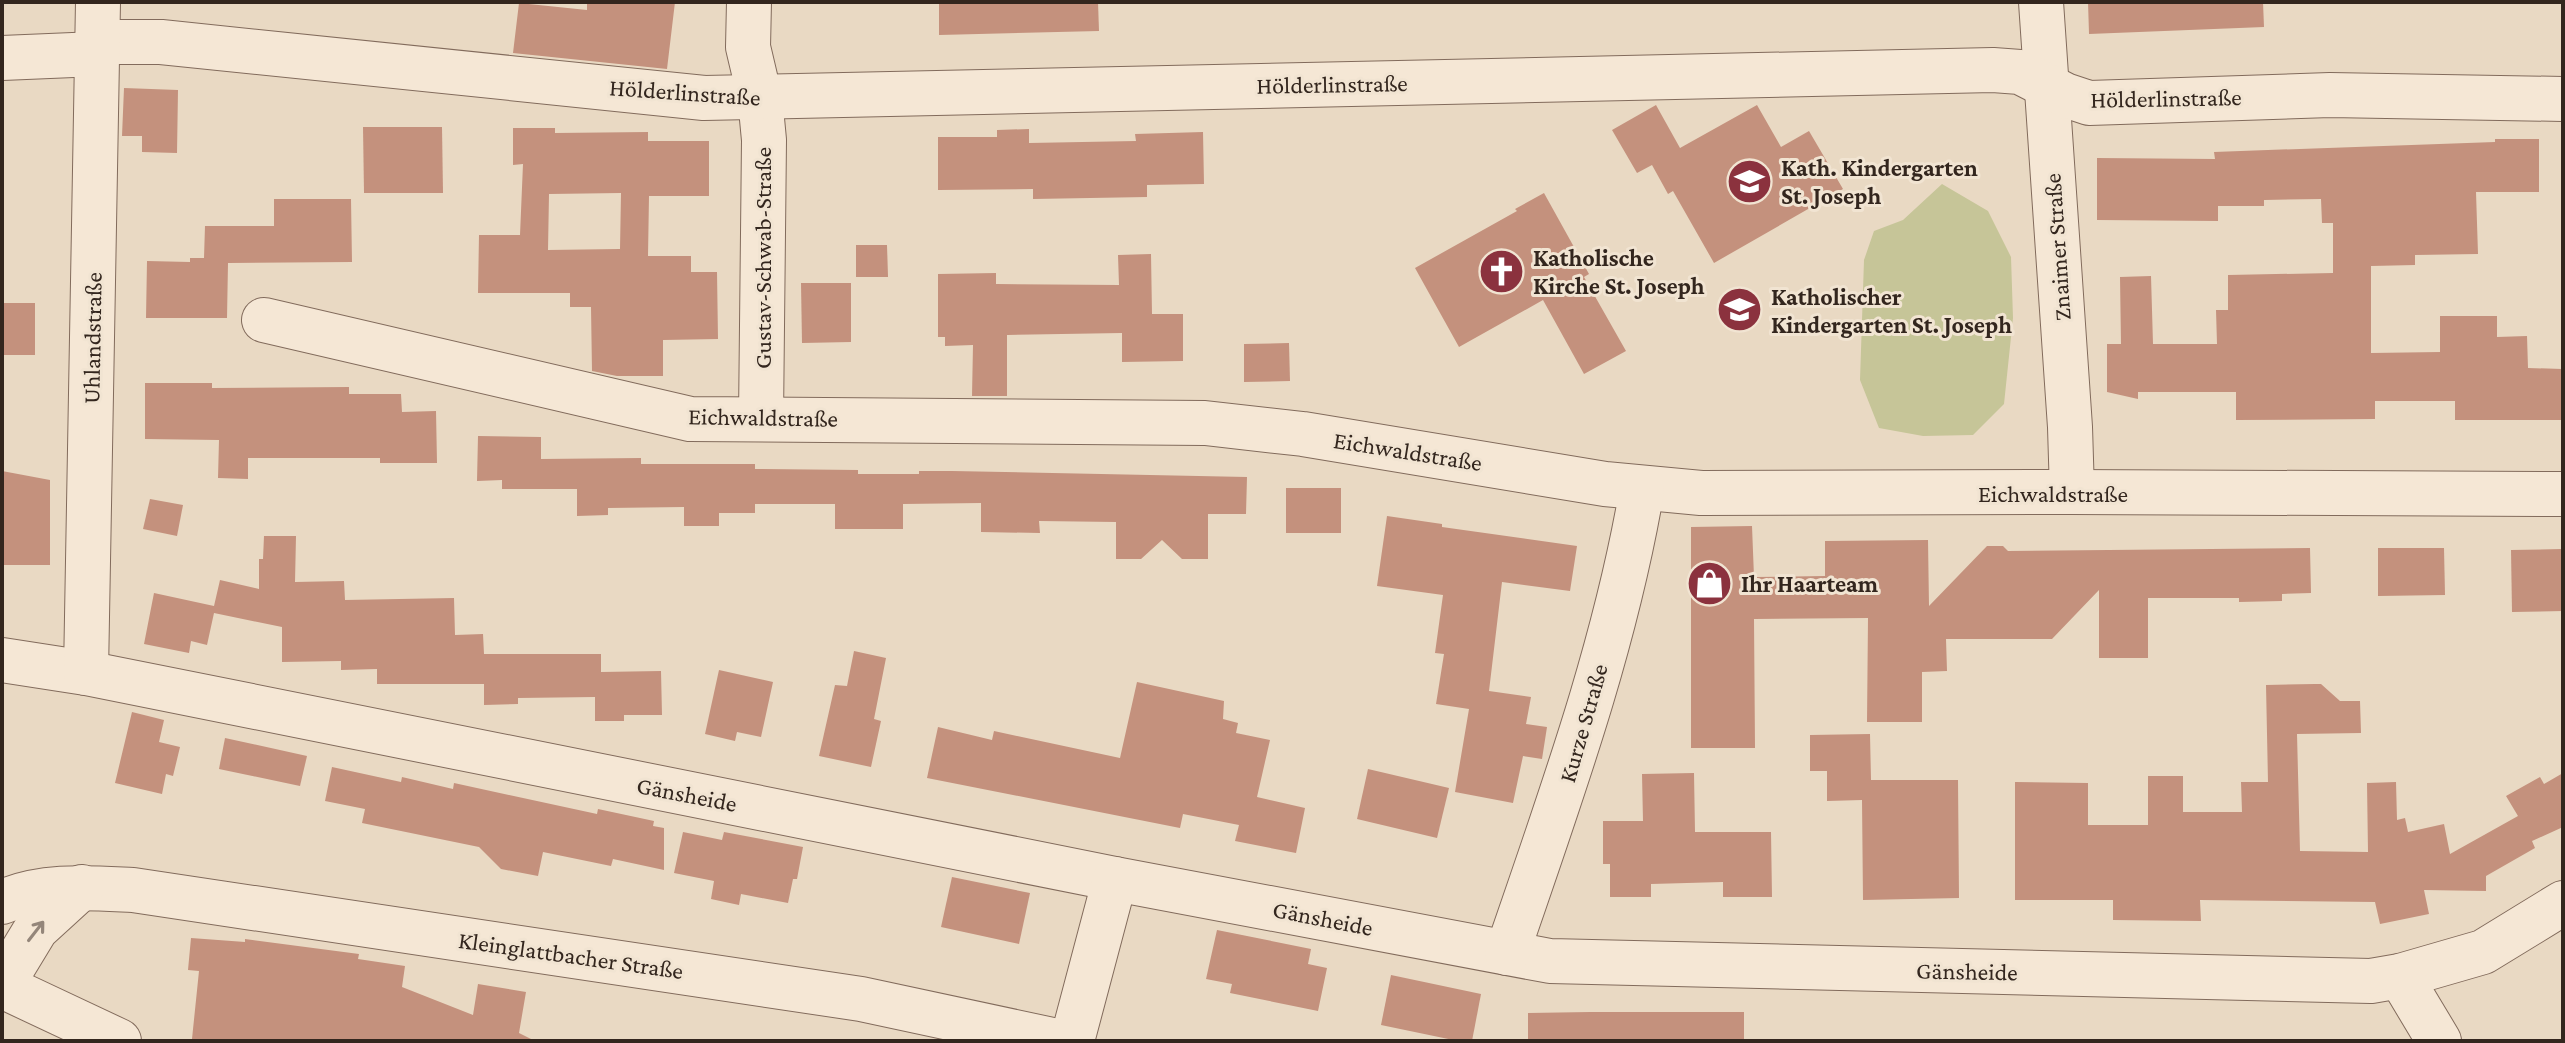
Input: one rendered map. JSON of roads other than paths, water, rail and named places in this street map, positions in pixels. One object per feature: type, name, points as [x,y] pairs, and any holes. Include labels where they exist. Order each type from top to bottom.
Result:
[{"type":"street","name":"Gustav-Schwab-Straße","points":[[749,2],[748,47],[760,98],[764,140],[761,419]]},
{"type":"street","name":"Znaimer Straße","points":[[2041,2],[2072,492]]},
{"type":"street","name":"Hölderlinstraße","points":[[2,58],[98,33],[704,98],[1993,70],[2020,72],[2089,103],[2330,95],[2563,99]]},
{"type":"street","name":"Uhlandstraße","points":[[86,673],[98,33]]},
{"type":"street","name":"Eichwaldstraße","points":[[264,320],[690,419],[1217,424],[1303,434],[1642,489],[1701,493],[2563,494]]},
{"type":"street","name":"Kurze Straße","points":[[1507,953],[1575,755],[1632,550],[1642,489]]},
{"type":"street","name":"Gänsheide","points":[[2,660],[86,673],[1115,879],[1550,961],[2371,981],[2420,1018],[2483,952],[2563,903]]},
{"type":"street","points":[[1072,1041],[1115,879]]},
{"type":"street","points":[[82,887],[36,929],[2,986],[119,1041]]},
{"type":"street","name":"Kleinglattbacher Straße","points":[[2,902],[36,891],[82,887],[133,890],[861,999],[1057,1041]]},
{"type":"place","name":"Kath. Kindergarten St. Joseph","points":[[1750,181]]},
{"type":"place","name":"Katholische Kirche St. Joseph","points":[[1502,271]]},
{"type":"place","name":"Katholischer Kindergarten St. Joseph","points":[[1740,310]]},
{"type":"place","name":"Ihr Haarteam","points":[[1710,583]]}]
